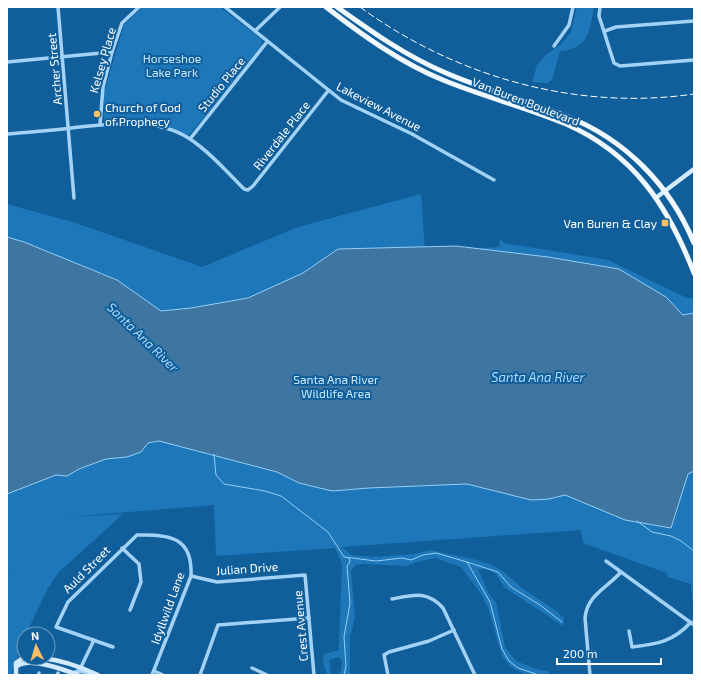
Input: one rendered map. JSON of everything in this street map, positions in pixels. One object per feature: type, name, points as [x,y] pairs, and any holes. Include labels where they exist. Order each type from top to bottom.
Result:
[{"type":"main road","name":"Van Buren Boulevard","points":[[326,7],[364,36],[418,69],[443,80],[566,124],[592,138],[618,156],[657,197],[681,242],[694,273]]},
{"type":"main road","name":"Van Buren Boulevard","points":[[337,7],[378,37],[422,62],[446,73],[568,116],[617,143],[636,158],[665,191],[681,216],[694,243]]},
{"type":"main road","points":[[657,197],[694,169]]},
{"type":"main road","points":[[56,660],[81,667],[96,674]]},
{"type":"main road","points":[[16,675],[16,667],[22,663],[38,664],[74,674]]},
{"type":"street","name":"Archer Street","points":[[58,7],[74,198]]},
{"type":"street","name":"Kelsey Place","points":[[100,125],[101,101],[112,52],[122,23],[139,7]]},
{"type":"street","name":"Lakeview Avenue","points":[[225,7],[328,91],[362,111],[412,134],[494,180]]},
{"type":"street","points":[[255,31],[280,7]]},
{"type":"street","points":[[554,46],[569,25],[573,7]]},
{"type":"street","points":[[600,7],[599,16],[614,63],[620,66],[694,60]]},
{"type":"street","points":[[604,31],[616,27],[694,21]]},
{"type":"street","name":"Studio Place","points":[[190,139],[267,42]]},
{"type":"street","points":[[7,62],[112,52]]},
{"type":"street","name":"Riverdale Place","points":[[190,139],[223,167],[244,189],[248,190],[253,186],[328,91]]},
{"type":"street","points":[[7,134],[100,125],[142,124],[168,130],[190,139]]},
{"type":"street","name":"Idyllwild Lane","points":[[122,548],[137,535],[160,534],[177,540],[187,550],[192,563],[191,576],[153,673]]},
{"type":"street","points":[[122,548],[139,564],[141,582],[130,610]]},
{"type":"street","name":"Auld Street","points":[[94,640],[56,627],[68,602],[122,548]]},
{"type":"street","points":[[606,561],[692,623],[673,639],[632,647],[629,630]]},
{"type":"street","points":[[590,675],[585,618],[586,608],[595,594],[612,582],[621,572]]},
{"type":"street","name":"Julian Drive","points":[[191,576],[217,582],[305,575]]},
{"type":"street","name":"Crest Avenue","points":[[305,575],[314,675]]},
{"type":"street","points":[[392,599],[416,594],[427,595],[437,600],[444,608],[475,675]]},
{"type":"street","points":[[200,675],[218,625],[309,618]]},
{"type":"street","points":[[388,675],[384,655],[389,652],[429,641],[454,630]]},
{"type":"street","points":[[81,667],[94,640],[113,647]]},
{"type":"street","points":[[252,668],[266,675]]},
{"type":"street","points":[[74,674],[78,671],[96,674]]},
{"type":"street","points":[[153,673],[163,675]]},
{"type":"green space","name":"Horseshoe Lake Park","points":[[142,7],[220,7],[261,39],[262,46],[188,135],[142,119],[104,119],[104,92],[124,25]]},
{"type":"green space","points":[[577,7],[594,7],[591,24],[586,38],[577,47],[570,50],[560,51],[552,80],[547,83],[532,82],[537,65],[547,54],[561,44],[571,32]]},
{"type":"green space","name":"Santa Ana River","points":[[421,194],[425,251],[499,247],[500,239],[504,243],[608,260],[687,298],[694,298],[694,616],[691,584],[668,577],[667,573],[583,543],[581,530],[342,547],[351,555],[373,557],[414,554],[430,550],[477,560],[492,565],[504,572],[522,588],[555,610],[564,618],[563,626],[505,588],[496,574],[487,569],[478,569],[489,594],[496,602],[505,647],[516,661],[536,669],[548,671],[551,675],[526,675],[510,666],[502,656],[488,608],[482,595],[461,567],[435,558],[406,566],[355,565],[351,571],[355,617],[350,637],[350,675],[340,675],[342,662],[339,657],[329,660],[331,675],[327,675],[323,662],[324,654],[339,650],[342,564],[335,548],[216,556],[214,505],[68,517],[123,514],[59,572],[48,588],[30,626],[16,626],[16,661],[11,675],[7,675],[7,573],[10,573],[7,572],[7,204],[76,223],[202,267],[298,227]]},
{"type":"water","name":"Santa Ana River","points":[[7,237],[24,242],[117,280],[161,311],[191,308],[248,298],[303,273],[338,249],[456,246],[548,257],[619,269],[666,297],[683,315],[694,313],[694,471],[688,474],[671,528],[625,520],[565,495],[549,499],[531,500],[467,484],[332,491],[299,483],[277,472],[159,441],[148,443],[141,452],[127,457],[106,459],[79,469],[67,476],[56,475],[7,494]]},
{"type":"waterway","points":[[214,454],[216,475],[224,484],[265,491],[281,496],[328,532],[344,557],[376,561],[402,558],[411,560],[423,555],[436,553],[467,562],[490,602],[502,649],[509,661],[518,668],[539,675]]},
{"type":"waterway","points":[[637,521],[652,532],[671,536],[681,541],[694,551]]},
{"type":"waterway","points":[[344,675],[346,666],[344,637],[350,603],[347,566],[350,562],[349,558]]},
{"type":"waterway","points":[[467,562],[498,572],[511,587],[540,605],[562,622]]},
{"type":"railway","points":[[360,7],[397,32],[436,53],[477,70],[519,83],[562,92],[606,97],[650,98],[694,94]]},
{"type":"place","name":"Church of God of Prophecy","points":[[97,114]]},
{"type":"place","name":"Van Buren & Clay","points":[[665,223]]},
{"type":"park label","name":"Santa Ana River Wildlife Area","points":[[336,386]]}]
